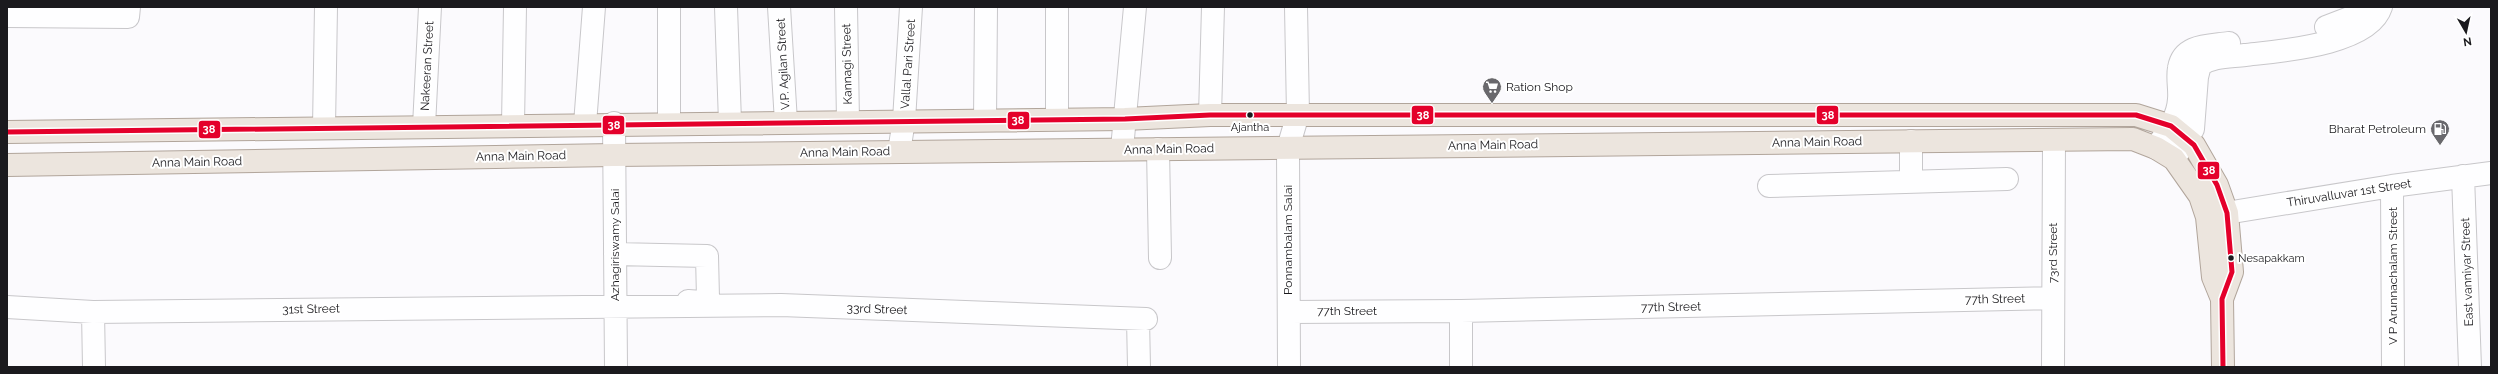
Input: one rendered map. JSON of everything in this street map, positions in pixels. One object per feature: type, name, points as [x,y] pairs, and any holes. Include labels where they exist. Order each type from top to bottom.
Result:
[{"type":"main road","points":[[7,132],[324,126],[1125,119],[1210,115],[1298,114],[2136,115],[2171,126],[2189,139],[2217,185],[2217,215],[2232,272],[2222,299],[2223,367]]},
{"type":"main road","name":"Anna Main Road","points":[[7,165],[614,155],[2133,139],[2165,154]]},
{"type":"main road","points":[[2165,154],[2217,215]]},
{"type":"street","points":[[324,126],[326,7]]},
{"type":"street","name":"Nakeeran Street","points":[[424,126],[430,7]]},
{"type":"street","points":[[513,124],[516,7]]},
{"type":"street","points":[[585,124],[594,7]]},
{"type":"street","points":[[669,7],[669,123]]},
{"type":"street","points":[[726,7],[730,122]]},
{"type":"street","name":"V.P. Agilan Street","points":[[779,7],[786,122]]},
{"type":"street","name":"Kannagi Street","points":[[846,7],[848,121]]},
{"type":"street","name":"Vallal Pari Street","points":[[899,152],[904,120],[911,7]]},
{"type":"street","points":[[985,120],[986,7]]},
{"type":"street","points":[[1057,7],[1058,119]]},
{"type":"street","points":[[1122,149],[1135,7]]},
{"type":"street","points":[[1210,115],[1213,7]]},
{"type":"street","name":"Ponnambalam Salai","points":[[1290,367],[1288,148],[1298,114],[1296,7]]},
{"type":"street","points":[[2165,154],[2179,99],[2179,68],[2183,56],[2189,50],[2309,31],[2352,17],[2363,7]]},
{"type":"street","points":[[2165,154],[2189,139],[2193,130],[2197,77],[2200,65],[2205,62],[2286,50],[2348,35],[2361,29],[2374,20],[2381,7]]},
{"type":"street","points":[[7,16],[129,12]]},
{"type":"street","name":"Azhagiriswamy Salai","points":[[614,123],[616,367]]},
{"type":"street","name":"73rd Street","points":[[2053,367],[2052,298],[2054,140]]},
{"type":"street","points":[[1911,141],[1911,182]]},
{"type":"street","points":[[1158,149],[1160,258]]},
{"type":"street","name":"Thiruvalluvar 1st Street","points":[[2217,215],[2392,186],[2491,172]]},
{"type":"street","name":"East vanniyar Street","points":[[2463,176],[2470,367]]},
{"type":"street","points":[[1769,186],[2007,179]]},
{"type":"street","name":"V P Arunnachalam Street","points":[[2392,186],[2393,367]]},
{"type":"street","points":[[615,254],[705,255],[708,258],[709,295],[706,301],[702,302],[615,303]]},
{"type":"street","name":"77th Street","points":[[1289,312],[1461,312],[2052,298]]},
{"type":"street","name":"31st Street","points":[[7,306],[93,312],[615,303]]},
{"type":"street","name":"33rd Street","points":[[615,303],[781,305],[1142,319],[1139,367]]},
{"type":"street","points":[[93,312],[94,367]]},
{"type":"street","points":[[1461,312],[1461,367]]},
{"type":"transit line","name":"38","points":[[7,132],[1125,119],[1210,115],[2136,115],[2171,126],[2194,145],[2217,185],[2227,213],[2232,272],[2222,299],[2223,367]]},
{"type":"place","name":"Ration Shop","points":[[1492,104]]},
{"type":"place","name":"Ajantha","points":[[1250,115]]},
{"type":"place","name":"Bharat Petroleum","points":[[2440,146]]},
{"type":"place","name":"Nesapakkam","points":[[2231,258]]}]
